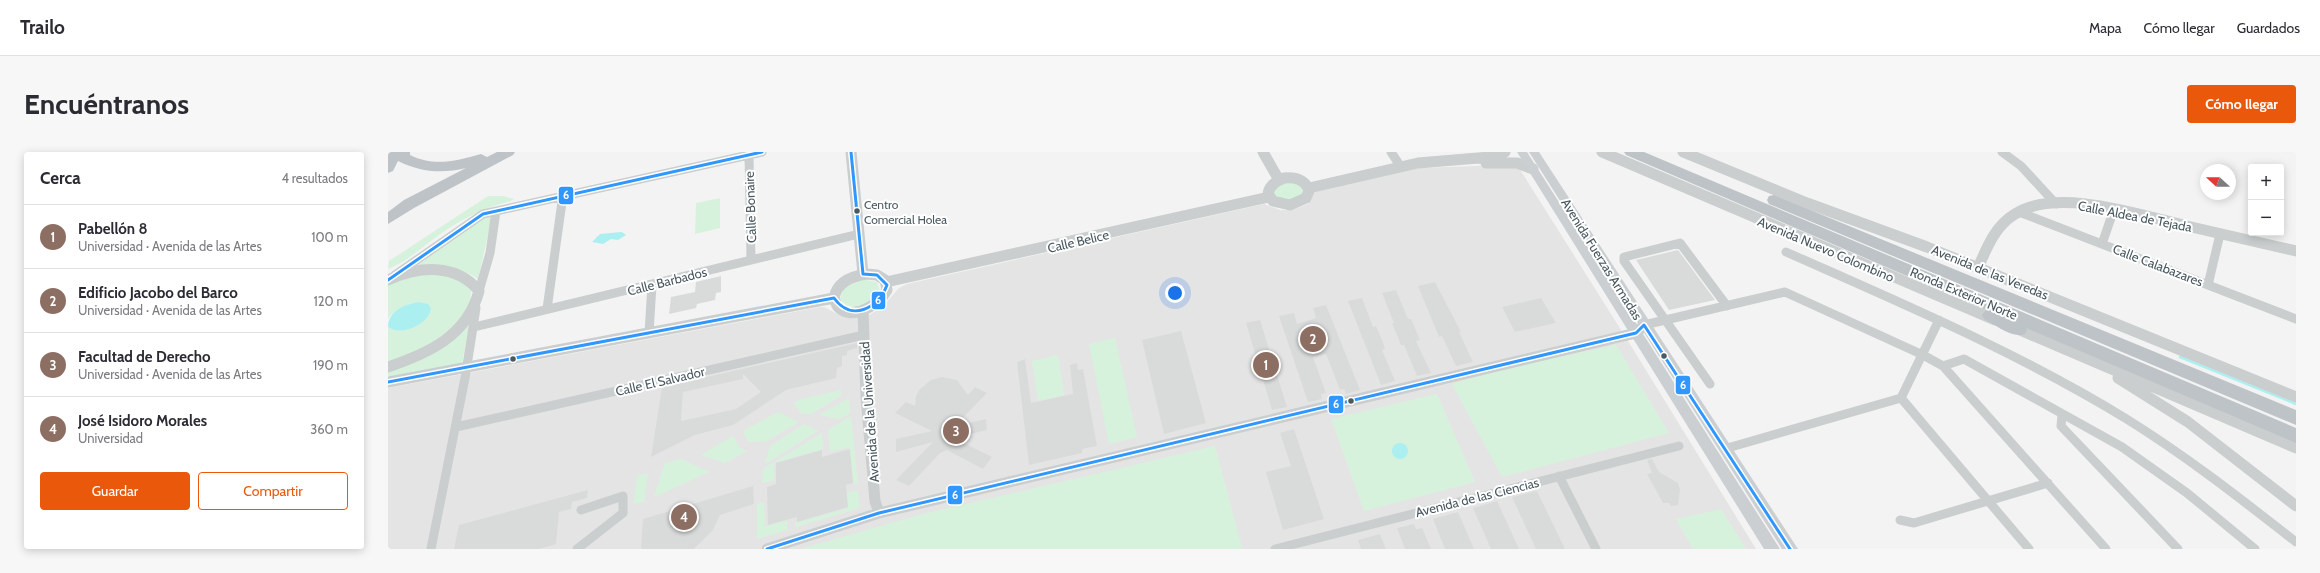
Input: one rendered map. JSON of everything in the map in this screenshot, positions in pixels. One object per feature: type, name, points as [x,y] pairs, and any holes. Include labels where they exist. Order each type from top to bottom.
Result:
[{"type":"highway","points":[[388,168],[395,152]]},
{"type":"highway","points":[[403,152],[403,157],[414,164],[428,168],[447,168],[470,163],[496,152]]},
{"type":"highway","points":[[388,219],[409,204],[508,152]]},
{"type":"highway","name":"Ronda Exterior Norte","points":[[1631,152],[2296,436]]},
{"type":"highway","name":"Ronda Exterior Norte","points":[[1660,152],[1982,288],[2296,418]]},
{"type":"highway","points":[[1807,203],[1956,272],[1982,288]]},
{"type":"highway","points":[[1819,232],[2019,330]]},
{"type":"main road","name":"Avenida Fuerzas Armadas","points":[[1522,152],[1537,158],[1640,329],[1717,451],[1790,549]]},
{"type":"main road","name":"Avenida Fuerzas Armadas","points":[[1640,329],[1670,365],[1772,549]]},
{"type":"street","points":[[390,278],[459,229],[483,214],[762,152]]},
{"type":"street","points":[[851,152],[863,274]]},
{"type":"street","points":[[1263,152],[1279,180]]},
{"type":"street","points":[[1391,152],[1401,167]]},
{"type":"street","points":[[1415,164],[1421,160],[1452,152]]},
{"type":"street","points":[[1309,188],[1415,164],[1490,157],[1504,152]]},
{"type":"street","name":"Avenida Nuevo Colombino","points":[[1602,152],[2061,348]]},
{"type":"street","name":"Avenida de las Veredas","points":[[1683,152],[1807,203],[1978,268],[2296,397]]},
{"type":"street","points":[[2002,152],[2021,166],[2056,204]]},
{"type":"street","name":"Calle Bonaire","points":[[749,155],[752,260]]},
{"type":"street","points":[[1415,164],[1517,163],[1537,158]]},
{"type":"street","points":[[1297,179],[1304,182],[1309,188],[1306,199],[1294,205],[1279,204],[1269,196],[1269,187],[1279,180],[1297,179]]},
{"type":"street","points":[[547,309],[563,195]]},
{"type":"street","name":"Calle Belice","points":[[886,282],[1070,243],[1269,196]]},
{"type":"street","name":"Calle Aldea de Tejada","points":[[1978,268],[1994,233],[2004,221],[2019,212],[2036,206],[2056,204],[2094,205],[2296,251]]},
{"type":"street","points":[[2102,244],[2114,209]]},
{"type":"street","points":[[431,549],[456,427],[479,291],[490,253],[496,211]]},
{"type":"street","name":"Calle Calabazares","points":[[2019,212],[2296,319]]},
{"type":"street","name":"Calle Barbados","points":[[474,327],[859,234]]},
{"type":"street","points":[[2208,285],[2220,234]]},
{"type":"street","points":[[1710,384],[1668,320],[1624,261],[1624,257],[1680,243],[1727,306]]},
{"type":"street","points":[[1786,252],[1980,338],[2124,418],[2182,456],[2296,542]]},
{"type":"street","points":[[390,278],[424,271],[446,271],[464,276],[475,284],[479,291]]},
{"type":"street","points":[[863,274],[878,275],[886,282],[887,290],[883,298],[875,305],[864,310],[852,312],[843,310],[836,305],[834,298],[840,285],[853,277],[863,274]]},
{"type":"street","points":[[649,333],[652,284]]},
{"type":"street","points":[[767,549],[879,513],[1640,329],[1668,320],[1785,292],[1943,366],[2106,549]]},
{"type":"street","points":[[388,382],[834,298]]},
{"type":"street","points":[[388,367],[410,360],[437,346],[460,328],[476,308]]},
{"type":"street","name":"Avenida de la Universidad","points":[[864,310],[866,397],[875,502],[879,513]]},
{"type":"street","points":[[1717,451],[1901,398],[1923,356],[1939,320]]},
{"type":"street","name":"Calle El Salvador","points":[[456,427],[864,335]]},
{"type":"street","points":[[2061,348],[2296,448]]},
{"type":"street","points":[[2061,348],[2128,384],[2180,416],[2221,446],[2296,506]]},
{"type":"street","points":[[1943,366],[1964,359],[2062,415],[2122,447],[2187,493],[2255,549]]},
{"type":"street","points":[[1901,398],[2029,549]]},
{"type":"street","points":[[2062,415],[2062,426],[2178,549]]},
{"type":"street","name":"Avenida de las Ciencias","points":[[1279,549],[1303,545],[1559,476],[1678,446]]},
{"type":"street","points":[[1559,476],[1596,549]]},
{"type":"street","points":[[1900,520],[1914,523],[2048,483]]},
{"type":"street","points":[[577,549],[623,513],[623,496],[581,510]]},
{"type":"shaded area","points":[[1504,165],[1519,168],[1756,549],[388,549],[388,388],[820,307],[824,307],[841,316],[860,317],[871,314],[884,305],[899,288],[907,284],[1264,204],[1280,210],[1292,210],[1308,204],[1315,192],[1419,168]]},
{"type":"green space","points":[[1287,181],[1299,185],[1303,192],[1299,199],[1277,201],[1271,190]]},
{"type":"green space","points":[[488,196],[503,196],[514,199],[483,210],[465,219],[439,235],[408,258],[388,269],[389,261]]},
{"type":"green space","points":[[720,198],[720,228],[695,234],[696,203]]},
{"type":"green space","points":[[493,213],[478,279],[470,274],[453,269],[407,269],[457,233]]},
{"type":"green space","points":[[426,273],[449,274],[471,288],[469,303],[458,322],[442,338],[432,344],[388,363],[388,327],[393,330],[407,330],[414,327],[425,319],[431,308],[427,304],[408,304],[396,311],[388,319],[388,284]]},
{"type":"green space","points":[[861,279],[877,282],[880,291],[873,300],[864,305],[855,307],[846,305],[840,299],[844,288]]},
{"type":"green space","points":[[469,324],[462,364],[392,378],[388,376],[388,370]]},
{"type":"green space","points":[[1115,338],[1137,437],[1109,444],[1089,344]]},
{"type":"green space","points":[[1616,345],[1669,433],[1502,477],[1452,384],[1506,368]]},
{"type":"green space","points":[[1058,355],[1064,395],[1038,401],[1032,361]]},
{"type":"green space","points":[[841,390],[841,396],[811,414],[801,413],[793,403],[802,399]]},
{"type":"green space","points":[[1437,394],[1475,482],[1364,511],[1331,419]]},
{"type":"green space","points":[[849,398],[850,413],[840,419],[819,415]]},
{"type":"green space","points":[[778,412],[799,422],[767,441],[748,442],[743,431]]},
{"type":"green space","points":[[851,416],[858,483],[854,485],[849,447],[830,452],[828,430]]},
{"type":"green space","points":[[804,424],[818,431],[765,464],[770,446]]},
{"type":"green space","points":[[822,433],[823,449],[774,463],[774,480],[762,483],[763,469]]},
{"type":"green space","points":[[733,436],[740,448],[747,451],[725,463],[701,455]]},
{"type":"green space","points":[[1215,446],[1242,548],[800,549],[919,515]]},
{"type":"green space","points":[[681,459],[709,472],[654,497],[665,463]]},
{"type":"green space","points":[[648,473],[644,502],[633,504],[637,476]]},
{"type":"green space","points":[[858,490],[860,508],[796,527],[795,523],[848,508],[847,493]]},
{"type":"green space","points":[[764,502],[765,527],[787,520],[787,530],[757,539],[757,504]]},
{"type":"green space","points":[[1721,509],[1746,549],[1693,549],[1676,519]]},
{"type":"water","points":[[622,232],[626,235],[618,240],[611,239],[603,244],[592,242],[600,234]]},
{"type":"water","points":[[419,302],[428,304],[431,308],[426,319],[420,324],[407,330],[394,330],[388,327],[391,317],[398,309],[408,304]]},
{"type":"water","points":[[1400,443],[1406,445],[1408,451],[1406,457],[1400,459],[1394,457],[1392,451],[1394,445]]},
{"type":"building","points":[[1678,250],[1715,300],[1669,310],[1636,260]]},
{"type":"building","points":[[721,276],[721,292],[716,293],[715,300],[697,304],[696,308],[669,314],[671,297],[695,292],[696,282]]},
{"type":"building","points":[[1435,282],[1461,332],[1459,332],[1473,362],[1456,366],[1442,336],[1439,337],[1418,286]]},
{"type":"building","points":[[1396,290],[1408,319],[1411,319],[1420,340],[1416,341],[1431,373],[1417,376],[1404,345],[1401,345],[1382,293]]},
{"type":"building","points":[[1362,298],[1373,327],[1376,326],[1382,340],[1385,349],[1382,350],[1395,381],[1381,385],[1348,301]]},
{"type":"building","points":[[1541,298],[1556,323],[1515,332],[1502,307]]},
{"type":"building","points":[[1326,305],[1360,390],[1346,394],[1344,389],[1340,390],[1326,354],[1313,357],[1326,393],[1321,394],[1322,399],[1308,402],[1279,316],[1294,313],[1297,324],[1316,318],[1313,308]]},
{"type":"building","points":[[1260,320],[1287,407],[1272,410],[1246,323]]},
{"type":"building","points":[[1181,331],[1206,423],[1164,434],[1142,340]]},
{"type":"building","points":[[857,343],[857,348],[847,351],[847,355],[842,356],[842,366],[837,368],[836,378],[786,390],[733,425],[695,435],[651,457],[662,387]],"holes":[[[743,374],[761,392],[736,409],[681,421],[683,392],[743,379]]]},
{"type":"building","points":[[1025,359],[1031,403],[1073,394],[1070,365],[1077,363],[1078,370],[1083,369],[1097,446],[1082,449],[1082,453],[1029,465],[1017,362]]},
{"type":"building","points":[[942,377],[957,380],[968,395],[975,387],[987,393],[955,426],[986,419],[987,430],[954,438],[992,457],[983,469],[947,450],[940,453],[909,486],[896,480],[933,442],[896,452],[896,439],[932,431],[895,413],[906,402],[915,406],[916,396],[920,389],[931,380]]},
{"type":"building","points":[[1294,429],[1324,519],[1283,530],[1266,472],[1291,466],[1280,433]]},
{"type":"building","points":[[850,449],[853,483],[846,485],[848,507],[797,522],[797,517],[768,525],[767,487],[776,484],[776,463],[822,450],[822,457]]},
{"type":"building","points":[[1652,459],[1659,472],[1678,483],[1680,490],[1678,505],[1671,506],[1669,503],[1663,503],[1647,474],[1652,473],[1647,460]]},
{"type":"building","points":[[753,486],[754,504],[720,515],[713,530],[694,549],[641,549],[643,519]]},
{"type":"building","points":[[588,490],[587,498],[572,502],[571,509],[559,512],[556,544],[539,549],[454,549],[459,525]]},
{"type":"building","points":[[1537,491],[1565,549],[1536,549],[1512,497]]},
{"type":"building","points":[[1497,501],[1519,549],[1491,549],[1473,508]]},
{"type":"building","points":[[1458,512],[1474,549],[1445,549],[1433,519]]},
{"type":"building","points":[[1414,524],[1416,529],[1422,528],[1431,549],[1405,549],[1397,528]]},
{"type":"building","points":[[1380,534],[1386,549],[1361,549],[1358,540]]},
{"type":"waterway","points":[[2180,357],[2296,404]]},
{"type":"transit line","name":"6","points":[[388,280],[483,214],[762,152]]},
{"type":"transit line","name":"6","points":[[388,382],[834,298],[840,306],[847,310],[864,310],[879,300],[887,285],[877,275],[863,274],[851,152]]},
{"type":"transit line","name":"6","points":[[767,549],[879,513],[1636,333],[1644,325],[1790,549]]},
{"type":"place","name":"Centro Comercial Holea","points":[[857,211]]},
{"type":"place","name":"Edificio Jacobo del Barco","points":[[1313,339]]},
{"type":"place","name":"Pabellón 8","points":[[1266,365]]},
{"type":"place","name":"Facultad de Derecho","points":[[956,431]]},
{"type":"place","name":"José Isidoro Morales","points":[[684,517]]}]
